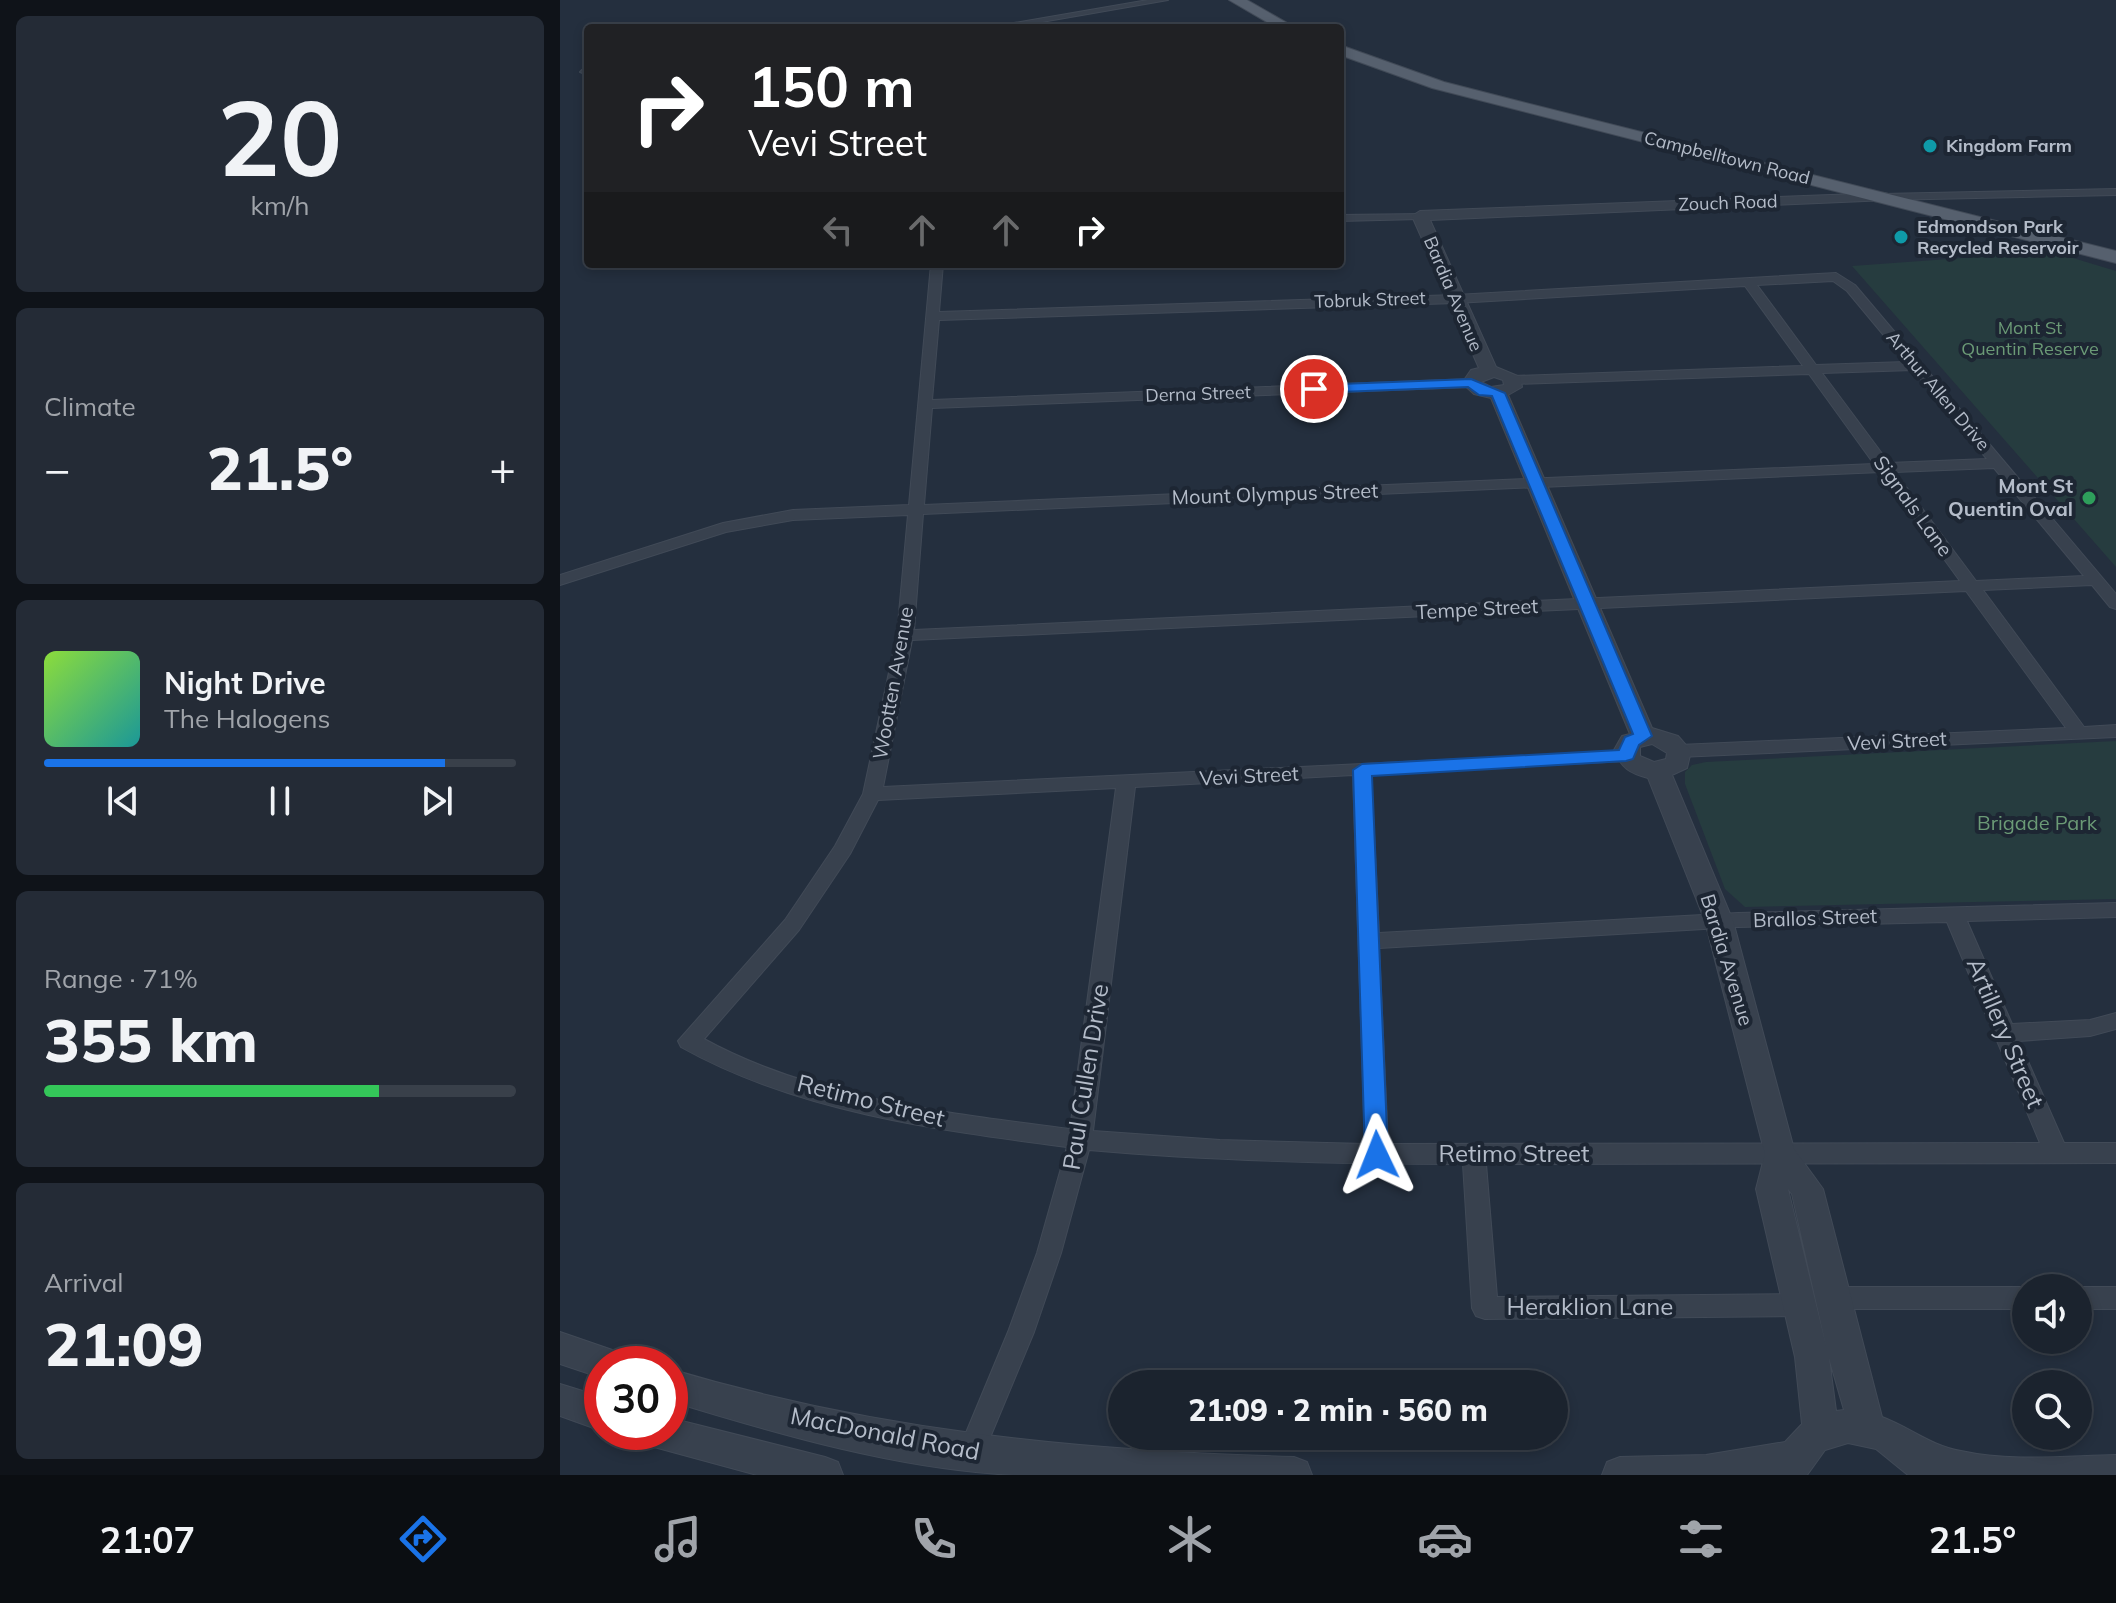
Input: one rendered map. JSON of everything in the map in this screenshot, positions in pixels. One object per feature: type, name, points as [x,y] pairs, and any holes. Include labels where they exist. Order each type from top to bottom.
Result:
[{"type":"main road","points":[[1236,0],[1281,24]]},
{"type":"main road","name":"Campbelltown Road","points":[[1344,51],[1473,94],[1831,192],[1883,197],[2116,257]]},
{"type":"street","points":[[1015,24],[1164,0]]},
{"type":"street","name":"Zouch Road","points":[[1344,218],[1831,192]]},
{"type":"street","points":[[1883,197],[2116,192]]},
{"type":"street","name":"Bardia Avenue","points":[[1420,216],[1489,372]]},
{"type":"street","name":"Wootten Avenue","points":[[689,1041],[792,925],[843,849],[872,794],[905,635],[937,268]]},
{"type":"street","name":"Tobruk Street","points":[[932,316],[1456,299],[1825,276],[1836,277],[1851,288]]},
{"type":"street","name":"Signals Lane","points":[[1747,280],[2079,733]]},
{"type":"street","name":"Arthur Allen Drive","points":[[1851,288],[2116,604]]},
{"type":"street","points":[[1643,736],[1535,483],[1506,386],[1501,373],[1477,374],[1471,383],[1483,392],[1506,386],[1917,366]]},
{"type":"street","name":"Derna Street","points":[[925,404],[1471,383]]},
{"type":"street","name":"Mount Olympus Street","points":[[560,580],[752,521],[916,508],[1998,463]]},
{"type":"street","name":"Tempe Street","points":[[905,635],[2096,580]]},
{"type":"street","name":"Vevi Street","points":[[1679,751],[2116,731]]},
{"type":"street","points":[[1643,736],[1669,741],[1679,751],[1680,757],[1673,767],[1658,771],[1635,765],[1626,755],[1631,741],[1643,736]]},
{"type":"street","name":"Vevi Street","points":[[872,794],[1626,755]]},
{"type":"street","points":[[1362,770],[1377,1155]]},
{"type":"street","name":"Bardia Avenue","points":[[1658,771],[1719,921],[1780,1154],[1807,1189],[1867,1428]]},
{"type":"street","name":"Paul Cullen Drive","points":[[971,1452],[1021,1332],[1049,1253],[1080,1142],[1126,782]]},
{"type":"street","name":"Brallos Street","points":[[1370,941],[1719,921],[2116,910]]},
{"type":"street","name":"Artillery Street","points":[[1954,914],[2056,1152]]},
{"type":"street","points":[[2005,1033],[2090,1028],[2116,1021]]},
{"type":"street","name":"Retimo Street","points":[[689,1041],[716,1058],[846,1098],[977,1127],[1080,1142],[1242,1154],[2116,1153]]},
{"type":"street","name":"Heraklion Lane","points":[[1474,1154],[1485,1308],[1801,1305]]},
{"type":"street","name":"Bardia Avenue","points":[[1780,1154],[1772,1189],[1812,1357],[1821,1432]]},
{"type":"street","points":[[1834,1298],[2012,1298]]},
{"type":"street","points":[[2092,1298],[2116,1298]]},
{"type":"street","points":[[560,1348],[584,1356]]},
{"type":"street","name":"MacDonald Road","points":[[688,1390],[838,1428],[971,1452],[1164,1472],[1294,1475]]},
{"type":"street","points":[[560,1400],[584,1408]]},
{"type":"street","points":[[1620,1475],[1706,1473],[1792,1466],[1805,1442],[1821,1432],[1843,1426],[1867,1428],[1891,1437],[1921,1464],[1984,1472],[2116,1473]]},
{"type":"street","points":[[688,1440],[825,1475]]},
{"type":"green space","name":"Mont St Quentin Reserve","points":[[2020,242],[2116,271],[2116,567],[1852,266],[1990,256]]},
{"type":"green space","name":"Brigade Park","points":[[2116,741],[2116,899],[1745,907],[1725,889],[1685,784],[1685,772],[1692,765],[1706,762]]},
{"type":"place","name":"Kingdom Farm","points":[[1930,146]]},
{"type":"place","name":"Edmondson Park Recycled Reservoir","points":[[1901,237]]},
{"type":"place","name":"Mont St Quentin Oval","points":[[2089,498]]},
{"type":"route","points":[[1314,389],[1471,383],[1483,392],[1498,393],[1643,736],[1627,745],[1626,755],[1362,770],[1377,1155]]}]
